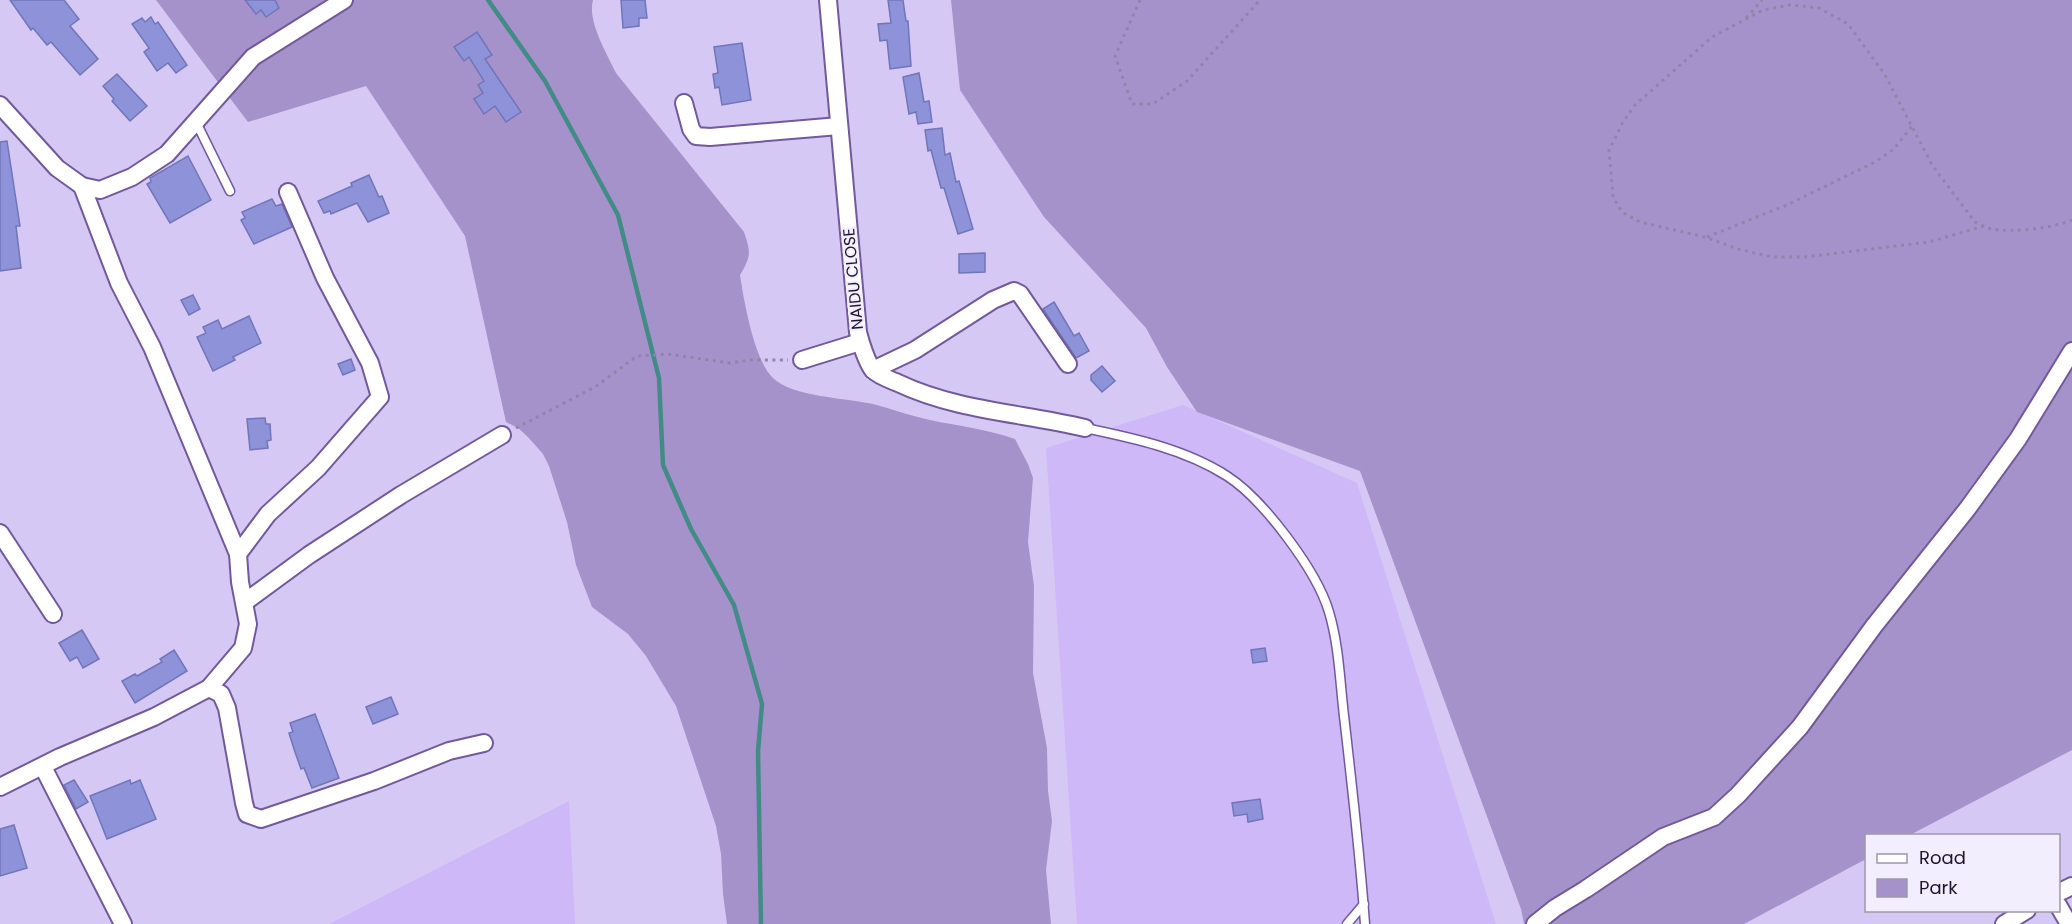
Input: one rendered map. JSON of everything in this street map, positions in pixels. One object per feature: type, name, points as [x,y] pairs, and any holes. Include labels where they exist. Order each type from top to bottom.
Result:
[{"type":"street","points":[[0,105],[57,168],[82,186],[99,190],[132,177],[167,154],[254,57],[344,0]]},
{"type":"street","name":"NAIDU CLOSE","points":[[828,0],[860,342],[873,370]]},
{"type":"street","points":[[684,103],[691,129],[696,136],[710,137],[839,126]]},
{"type":"street","points":[[0,787],[60,757],[154,717],[209,688],[243,648],[248,624],[240,582],[238,554],[152,347],[119,283],[82,186]]},
{"type":"street","points":[[238,554],[268,514],[318,468],[380,397],[370,363],[325,278],[288,192]]},
{"type":"street","points":[[873,370],[915,350],[993,300],[1014,291],[1020,294],[1068,364]]},
{"type":"street","points":[[802,360],[860,342]]},
{"type":"street","points":[[1535,924],[1555,908],[1663,837],[1714,817],[1738,795],[1800,728],[1874,626],[1968,508],[2018,439],[2072,351]]},
{"type":"street","points":[[873,370],[905,386],[942,400],[1085,428]]},
{"type":"street","points":[[245,602],[309,555],[401,495],[502,435]]},
{"type":"street","points":[[0,534],[53,614]]},
{"type":"street","points":[[209,688],[221,694],[227,708],[248,814],[261,819],[374,781],[448,751],[484,742]]},
{"type":"street","points":[[43,767],[123,924]]},
{"type":"street","points":[[2060,908],[2069,924]]},
{"type":"street","points":[[2004,924],[2024,912]]},
{"type":"lane","points":[[196,122],[231,191]]},
{"type":"lane","points":[[1085,428],[1166,448],[1227,476],[1271,518],[1314,579],[1329,610],[1334,632],[1349,754],[1365,924]]},
{"type":"lane","points":[[1347,924],[1364,904]]},
{"type":"path","points":[[1140,0],[1115,56],[1132,104],[1153,104],[1187,81],[1260,0]]},
{"type":"path","points":[[1745,19],[1762,0]]},
{"type":"path","points":[[1984,226],[1929,242],[1805,257],[1772,256],[1640,222],[1622,212],[1612,197],[1610,150],[1623,122],[1635,105],[1712,37],[1763,10],[1790,5],[1819,8],[1848,24],[1885,75],[1932,165],[1974,222],[1992,229],[2036,229],[2072,220]]},
{"type":"path","points":[[1705,237],[1787,205],[1875,162],[1894,149],[1912,126]]},
{"type":"path","points":[[502,435],[595,387],[637,356],[667,354],[730,363],[750,360],[802,360]]},
{"type":"shaded area","points":[[1183,405],[1357,483],[1496,924],[1077,924],[1046,448]]},
{"type":"shaded area","points":[[569,801],[575,924],[329,924]]},
{"type":"green space","points":[[156,0],[593,0],[595,27],[616,73],[744,232],[749,254],[740,275],[744,300],[760,358],[773,378],[806,393],[873,404],[1015,439],[1028,464],[1033,478],[1028,542],[1034,586],[1033,673],[1047,748],[1048,791],[1052,821],[1046,870],[1051,924],[727,924],[721,854],[716,826],[676,706],[646,656],[628,634],[592,607],[576,565],[567,522],[549,466],[543,454],[528,437],[518,428],[506,422],[465,236],[366,86],[248,122]]},
{"type":"green space","points":[[951,0],[2072,0],[2072,750],[1912,834],[1865,834],[1865,860],[1744,924],[1524,924],[1521,909],[1360,471],[1197,412],[1167,367],[1146,328],[1044,217],[960,90]]},
{"type":"building","points":[[10,0],[64,0],[79,19],[70,26],[98,59],[80,75],[51,42],[47,45],[33,28],[31,30]]},
{"type":"building","points":[[245,0],[275,0],[279,8],[266,17],[261,10],[256,14]]},
{"type":"building","points":[[621,0],[645,0],[647,18],[639,18],[639,26],[623,28]]},
{"type":"building","points":[[888,0],[903,0],[906,21],[908,21],[911,66],[890,69],[887,40],[880,41],[878,24],[891,23]]},
{"type":"building","points":[[151,17],[155,24],[158,22],[187,65],[176,73],[168,63],[157,71],[144,52],[149,48],[132,24],[142,18],[145,22]]},
{"type":"building","points":[[477,32],[492,55],[485,59],[521,112],[506,122],[495,106],[484,114],[474,99],[483,93],[478,85],[484,81],[469,57],[464,61],[454,47]]},
{"type":"building","points":[[742,43],[751,100],[722,105],[719,87],[715,88],[713,74],[718,73],[714,47]]},
{"type":"building","points":[[919,73],[924,102],[929,101],[932,122],[918,124],[916,112],[909,114],[903,77]]},
{"type":"building","points":[[117,74],[147,106],[130,121],[112,101],[114,99],[103,86]]},
{"type":"building","points":[[942,128],[945,155],[950,153],[956,182],[959,181],[973,229],[958,234],[944,188],[941,188],[931,150],[928,151],[925,130]]},
{"type":"building","points":[[7,141],[20,226],[16,226],[21,268],[0,271],[0,142]]},
{"type":"building","points":[[188,156],[211,200],[170,223],[147,184],[151,182],[150,178]]},
{"type":"building","points":[[369,175],[389,213],[368,222],[357,203],[331,214],[330,211],[324,213],[318,201],[352,186],[351,183]]},
{"type":"building","points":[[272,199],[276,206],[282,204],[292,227],[254,244],[241,220],[245,218],[242,212]]},
{"type":"building","points":[[985,253],[985,272],[959,273],[959,254]]},
{"type":"building","points":[[193,295],[200,309],[189,315],[181,300]]},
{"type":"building","points":[[1054,302],[1074,336],[1079,333],[1089,351],[1076,358],[1043,309]]},
{"type":"building","points":[[249,316],[261,343],[233,357],[235,360],[213,371],[197,337],[206,333],[203,327],[218,320],[222,329]]},
{"type":"building","points":[[351,359],[355,370],[343,375],[338,364]]},
{"type":"building","points":[[1102,366],[1115,381],[1102,392],[1091,380],[1091,375]]},
{"type":"building","points":[[265,418],[266,424],[270,424],[271,440],[267,441],[268,448],[250,450],[247,419]]},
{"type":"building","points":[[82,630],[99,659],[83,668],[77,657],[70,661],[59,643]]},
{"type":"building","points":[[1265,648],[1267,661],[1253,663],[1251,650]]},
{"type":"building","points":[[174,650],[187,671],[135,703],[122,681],[135,674],[137,676],[162,662],[160,659]]},
{"type":"building","points":[[391,697],[398,714],[373,724],[366,707]]},
{"type":"building","points":[[315,714],[339,778],[312,788],[304,768],[301,769],[289,733],[293,732],[290,723]]},
{"type":"building","points":[[74,780],[88,802],[76,809],[64,785]]},
{"type":"building","points":[[130,780],[131,784],[140,780],[156,819],[107,839],[90,796]]},
{"type":"building","points":[[1260,799],[1263,819],[1248,822],[1247,814],[1234,816],[1232,803]]},
{"type":"building","points":[[14,825],[27,868],[0,876],[0,829]]},
{"type":"waterway","points":[[488,0],[545,81],[618,215],[659,378],[663,465],[691,529],[734,605],[762,704],[758,751],[761,924]]}]
